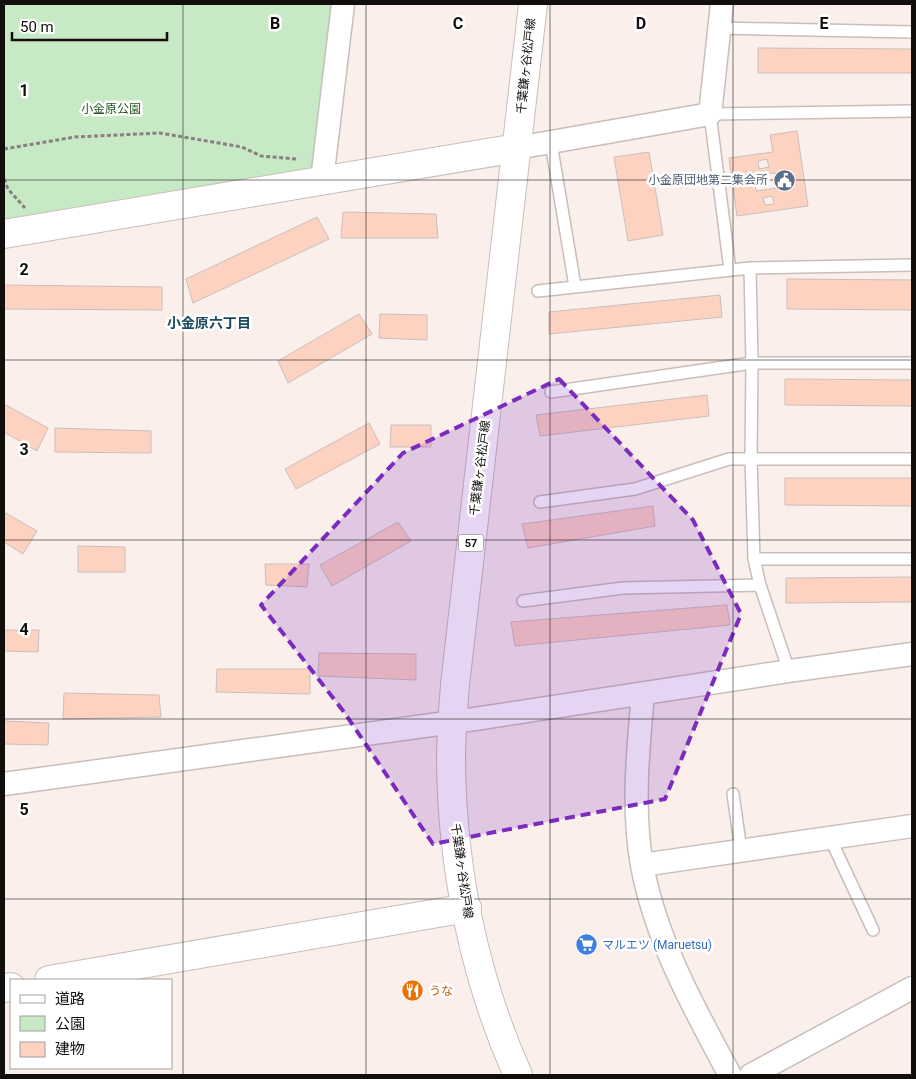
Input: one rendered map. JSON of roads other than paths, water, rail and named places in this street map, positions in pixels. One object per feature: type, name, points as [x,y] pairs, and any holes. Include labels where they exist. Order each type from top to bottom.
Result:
[{"type":"main road","name":"千葉鎌ヶ谷松戸線","points":[[516,1075],[489,1000],[476,955],[459,867],[451,760],[455,685],[533,4]]},
{"type":"main road","points":[[4,234],[323,171],[517,148]]},
{"type":"main road","points":[[55,979],[467,908]]},
{"type":"street","points":[[323,171],[343,4]]},
{"type":"street","points":[[517,148],[710,114],[722,4]]},
{"type":"street","points":[[4,784],[453,722],[912,654]]},
{"type":"street","points":[[643,694],[637,789],[642,864],[664,944],[730,1075]]},
{"type":"street","points":[[642,864],[912,826]]},
{"type":"street","points":[[751,1075],[912,988]]},
{"type":"lane","points":[[720,28],[912,32]]},
{"type":"lane","points":[[730,270],[710,114],[912,110]]},
{"type":"lane","points":[[551,143],[575,286]]},
{"type":"lane","points":[[538,291],[750,268],[912,265]]},
{"type":"lane","points":[[750,268],[751,458],[754,559],[760,586],[789,671]]},
{"type":"lane","points":[[551,392],[752,363],[912,363]]},
{"type":"lane","points":[[540,502],[635,489],[729,459],[912,459]]},
{"type":"lane","points":[[754,559],[912,559]]},
{"type":"lane","points":[[523,600],[623,588],[760,586]]},
{"type":"lane","points":[[733,794],[741,850]]},
{"type":"lane","points":[[830,838],[873,930]]},
{"type":"place","name":"小金原団地第二集会所","points":[[784,180]]},
{"type":"place","name":"マルエツ (Maruetsu)","points":[[586,945]]},
{"type":"place","name":"うな","points":[[413,991]]},
{"type":"district","name":"小金原六丁目","points":[[209,323]]},
{"type":"park label","name":"小金原公園","points":[[111,109]]}]
